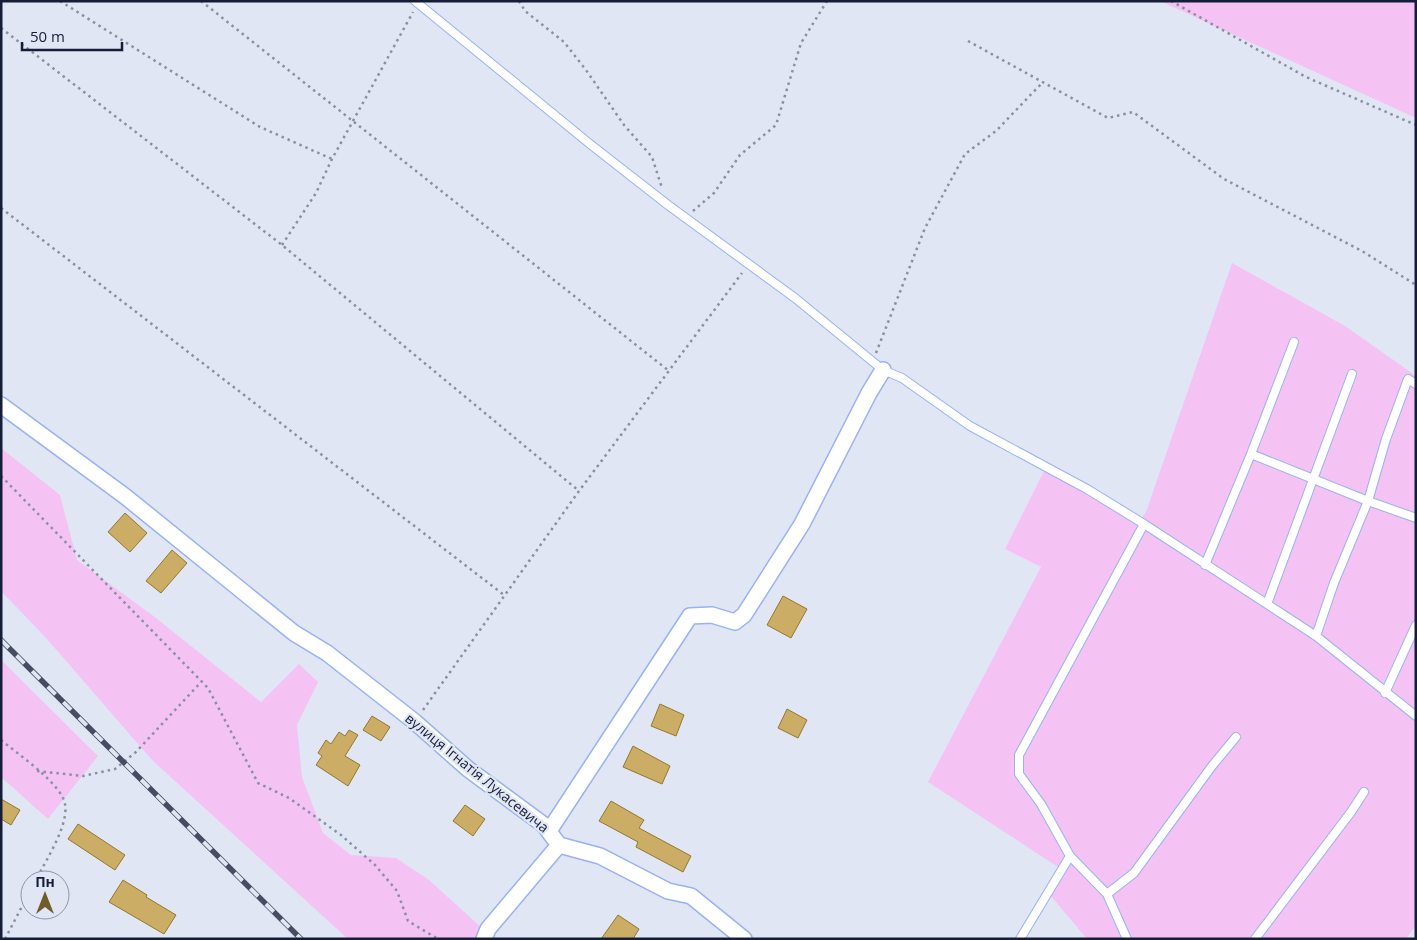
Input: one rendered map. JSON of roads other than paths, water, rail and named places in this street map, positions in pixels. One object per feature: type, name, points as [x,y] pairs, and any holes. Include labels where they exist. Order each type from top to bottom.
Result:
[{"type":"street","points":[[549,831],[690,616],[712,615],[734,622],[744,615],[802,524],[868,393],[878,365]]},
{"type":"street","name":"вулиця Ігнатія Лукасевича","points":[[1,405],[126,498],[294,633],[327,653],[415,722],[468,769],[544,825],[559,845],[600,856],[668,891],[691,896],[744,939]]},
{"type":"street","points":[[484,939],[488,929],[559,845]]},
{"type":"lane","points":[[417,2],[668,205],[795,298],[878,365],[902,378],[970,426],[1087,489],[1267,604],[1316,636],[1416,716]]},
{"type":"lane","points":[[1206,565],[1294,342]]},
{"type":"lane","points":[[1267,604],[1352,374]]},
{"type":"lane","points":[[1316,636],[1334,583],[1368,501],[1386,439],[1408,379],[1416,384]]},
{"type":"lane","points":[[1251,454],[1368,501],[1416,518]]},
{"type":"lane","points":[[1127,939],[1107,894],[1070,856],[1041,804],[1019,774],[1019,755],[1144,524]]},
{"type":"lane","points":[[1385,693],[1416,625]]},
{"type":"lane","points":[[1107,894],[1134,873],[1212,766],[1236,737]]},
{"type":"lane","points":[[1255,939],[1364,792]]},
{"type":"lane","points":[[1020,939],[1070,856]]},
{"type":"railway","points":[[1,640],[301,939]]}]
